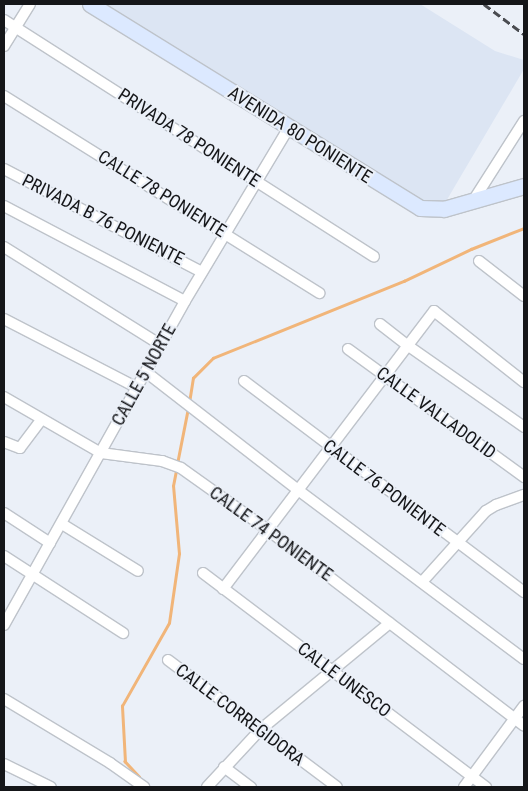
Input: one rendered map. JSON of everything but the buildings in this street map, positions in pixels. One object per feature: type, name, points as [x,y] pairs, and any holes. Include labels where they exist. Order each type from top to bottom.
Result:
[{"type":"street","points":[[4,46],[30,4]]},
{"type":"street","name":"AVENIDA 80 PONIENTE","points":[[90,4],[420,208],[444,209],[524,186]]},
{"type":"street","name":"PRIVADA 78 PONIENTE","points":[[4,20],[374,257]]},
{"type":"street","name":"CALLE 78 PONIENTE","points":[[4,96],[319,293]]},
{"type":"street","points":[[472,202],[524,121]]},
{"type":"street","name":"CALLE 5 NORTE","points":[[4,625],[185,301],[289,127]]},
{"type":"street","name":"PRIVADA B 76 PONIENTE","points":[[4,169],[202,272]]},
{"type":"street","points":[[4,206],[185,301]]},
{"type":"street","points":[[4,247],[161,345]]},
{"type":"street","points":[[479,262],[524,296]]},
{"type":"street","points":[[223,589],[434,311],[524,382]]},
{"type":"street","points":[[4,319],[136,388]]},
{"type":"street","points":[[380,324],[524,427]]},
{"type":"street","name":"CALLE VALLADOLID","points":[[348,349],[524,477]]},
{"type":"street","points":[[146,372],[298,490],[524,659]]},
{"type":"street","name":"CALLE 76 PONIENTE","points":[[244,381],[524,592]]},
{"type":"street","name":"CALLE 74 PONIENTE","points":[[4,397],[41,420],[101,452],[171,463],[268,530],[524,726]]},
{"type":"street","points":[[4,442],[12,447],[20,448],[41,420]]},
{"type":"street","points":[[422,582],[456,542],[486,511],[496,505],[524,495]]},
{"type":"street","points":[[4,513],[50,543]]},
{"type":"street","points":[[62,524],[138,571]]},
{"type":"street","points":[[4,556],[124,633]]},
{"type":"street","name":"CALLE UNESCO","points":[[202,572],[486,787]]},
{"type":"street","points":[[207,787],[260,730],[390,623]]},
{"type":"street","name":"CALLE CORREGIDORA","points":[[168,660],[337,787]]},
{"type":"street","points":[[4,699],[110,763],[144,787]]},
{"type":"street","points":[[464,787],[524,706]]},
{"type":"street","points":[[4,764],[51,787]]},
{"type":"street","points":[[224,767],[251,787]]},
{"type":"shaded area","points":[[106,4],[420,4],[495,51],[524,60],[524,69],[445,203],[422,202]]},
{"type":"waterway","points":[[189,403],[193,378],[213,358],[404,281],[471,249],[524,228]]},
{"type":"waterway","points":[[177,464],[188,408]]},
{"type":"waterway","points":[[138,779],[139,777],[125,762],[122,706],[169,623],[179,554],[173,486],[176,470]]},
{"type":"railway","points":[[484,4],[524,34]]}]
